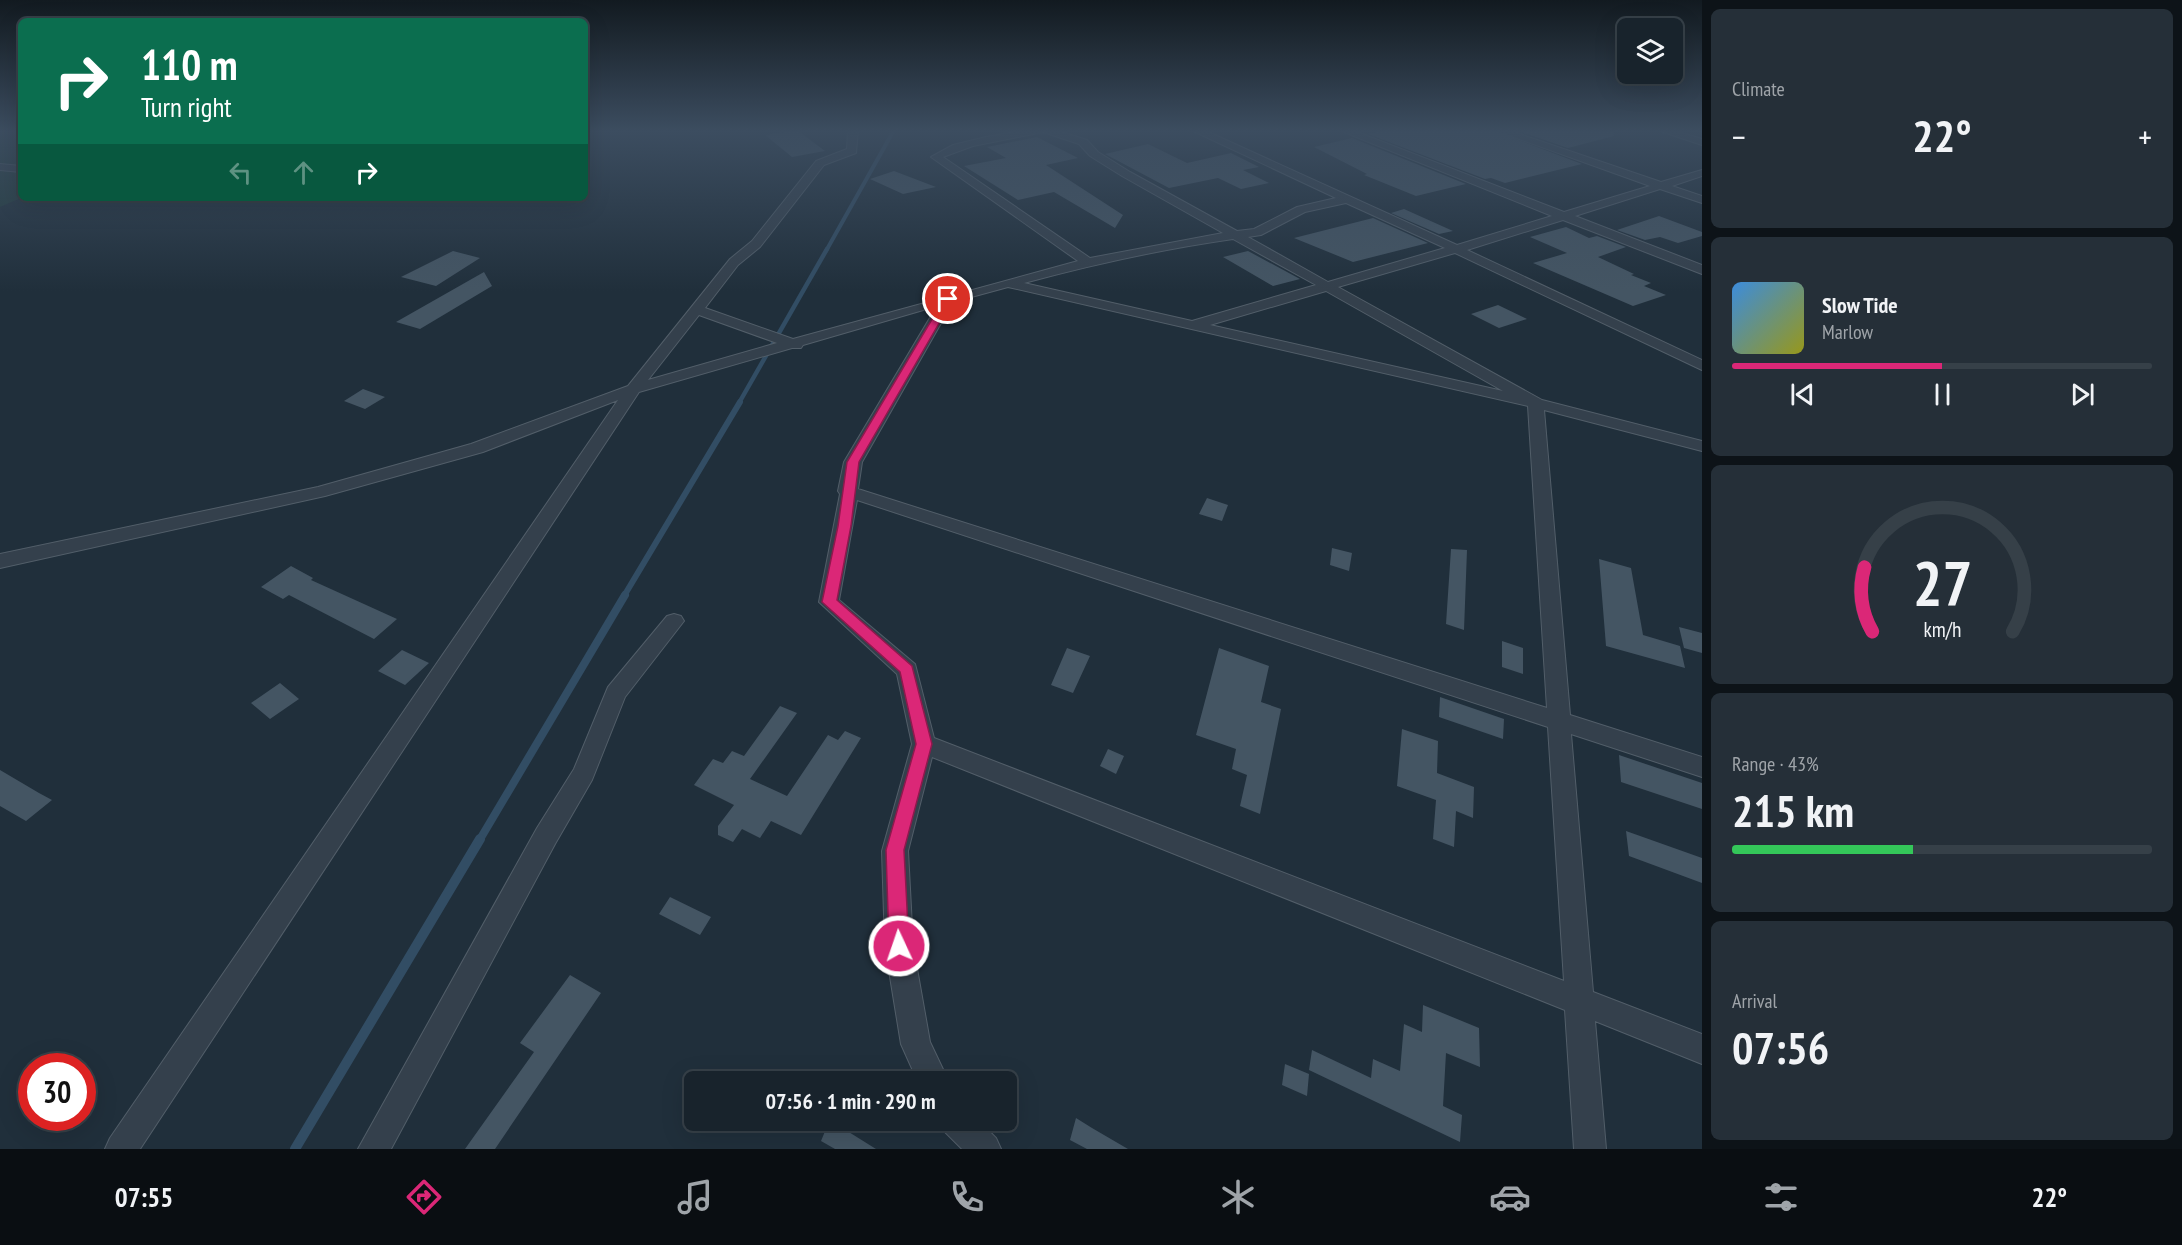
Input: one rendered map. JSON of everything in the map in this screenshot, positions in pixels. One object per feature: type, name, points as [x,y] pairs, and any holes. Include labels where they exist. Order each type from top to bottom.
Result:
[{"type":"street","points":[[122,1149],[633,389],[734,262],[756,244],[804,184]]},
{"type":"street","points":[[975,184],[1089,262]]},
{"type":"street","points":[[1144,184],[1536,403]]},
{"type":"street","points":[[1313,184],[1702,366]]},
{"type":"street","points":[[1482,184],[1702,270]]},
{"type":"street","points":[[1655,184],[1702,200]]},
{"type":"street","points":[[1191,325],[1456,249],[1664,184]]},
{"type":"street","points":[[0,561],[319,492],[477,448],[633,389],[796,345],[948,299],[1089,262],[1180,243],[1238,237],[1257,232],[1301,209],[1347,199]]},
{"type":"street","points":[[1009,284],[1536,403],[1702,446]]},
{"type":"street","points":[[929,1071],[916,1044],[899,946],[895,850],[924,744],[907,670],[829,602],[844,526],[847,491],[853,462],[948,299]]},
{"type":"street","points":[[696,309],[796,345]]},
{"type":"street","points":[[1536,403],[1590,1149]]},
{"type":"street","points":[[847,491],[1702,767]]},
{"type":"street","points":[[374,1149],[540,846],[584,773],[616,693],[674,621]]},
{"type":"street","points":[[924,744],[1702,1049]]},
{"type":"street","points":[[966,1131],[985,1149]]},
{"type":"green space","points":[[0,184],[18,184],[18,199],[0,207]]},
{"type":"building","points":[[880,184],[927,184],[936,187],[903,194]]},
{"type":"building","points":[[992,184],[1075,184],[1123,215],[1115,228],[1054,192],[1018,200]]},
{"type":"building","points":[[1161,184],[1190,184],[1169,188]]},
{"type":"building","points":[[1230,184],[1266,184],[1241,189]]},
{"type":"building","points":[[1385,184],[1466,184],[1416,196]]},
{"type":"building","points":[[1404,209],[1453,231],[1439,234],[1391,213]]},
{"type":"building","points":[[1659,216],[1702,232],[1702,236],[1678,243],[1660,237],[1645,240],[1617,230]]},
{"type":"building","points":[[1373,218],[1428,243],[1353,262],[1294,238]]},
{"type":"building","points":[[1566,227],[1589,238],[1597,236],[1626,247],[1598,257],[1651,283],[1644,286],[1666,295],[1633,306],[1533,263],[1567,253],[1530,237]]},
{"type":"building","points":[[453,251],[480,258],[436,286],[401,277]]},
{"type":"building","points":[[1248,251],[1300,279],[1273,286],[1223,257]]},
{"type":"building","points":[[484,272],[492,286],[420,329],[396,322]]},
{"type":"building","points":[[1498,305],[1527,319],[1499,328],[1471,314]]},
{"type":"building","points":[[363,389],[385,397],[365,409],[344,401]]},
{"type":"building","points":[[1207,498],[1228,505],[1222,521],[1199,514]]},
{"type":"building","points":[[1332,548],[1352,553],[1349,571],[1330,565]]},
{"type":"building","points":[[1451,549],[1467,550],[1464,630],[1446,624]]},
{"type":"building","points":[[1599,559],[1631,568],[1643,635],[1680,646],[1685,668],[1606,646]]},
{"type":"building","points":[[291,566],[313,578],[311,580],[397,619],[374,639],[289,595],[283,599],[261,587]]},
{"type":"building","points":[[1679,627],[1702,633],[1702,653],[1684,648]]},
{"type":"building","points":[[1502,641],[1523,648],[1523,674],[1502,667]]},
{"type":"building","points":[[1067,648],[1090,656],[1073,693],[1051,685]]},
{"type":"building","points":[[1219,648],[1269,666],[1261,702],[1281,709],[1260,814],[1240,806],[1247,775],[1232,769],[1236,749],[1196,735]]},
{"type":"building","points":[[402,650],[429,663],[405,685],[378,671]]},
{"type":"building","points":[[280,683],[299,699],[270,719],[251,703]]},
{"type":"building","points":[[1440,697],[1504,719],[1503,739],[1439,717]]},
{"type":"building","points":[[780,706],[797,713],[750,779],[787,796],[828,735],[838,740],[845,731],[861,738],[801,835],[771,821],[760,838],[742,829],[733,842],[718,835],[718,826],[734,805],[694,785],[713,759],[723,763],[732,751],[744,756]]},
{"type":"building","points":[[1402,729],[1438,741],[1437,773],[1474,787],[1473,818],[1456,811],[1454,847],[1433,839],[1436,800],[1397,786]]},
{"type":"building","points":[[1108,749],[1124,756],[1116,774],[1100,766]]},
{"type":"building","points":[[1619,755],[1702,783],[1702,809],[1621,782]]},
{"type":"building","points":[[0,770],[52,800],[26,821],[0,806]]},
{"type":"building","points":[[1626,831],[1702,858],[1702,883],[1629,856]]},
{"type":"building","points":[[670,897],[711,917],[700,935],[659,914]]},
{"type":"building","points":[[570,975],[601,993],[495,1149],[465,1149],[534,1052],[520,1043]]},
{"type":"building","points":[[1423,1005],[1479,1028],[1480,1067],[1446,1053],[1443,1106],[1462,1115],[1460,1142],[1309,1070],[1312,1050],[1371,1078],[1373,1059],[1400,1071],[1404,1024],[1422,1032]]},
{"type":"building","points":[[1285,1064],[1309,1074],[1307,1096],[1282,1085]]},
{"type":"building","points":[[1076,1118],[1128,1149],[1087,1149],[1070,1140]]},
{"type":"building","points":[[825,1131],[847,1131],[876,1149],[835,1149],[821,1141]]},
{"type":"waterway","points":[[826,251],[864,184]]},
{"type":"waterway","points":[[739,403],[827,249]]},
{"type":"waterway","points":[[624,596],[740,402]]},
{"type":"waterway","points":[[479,841],[625,595]]},
{"type":"waterway","points":[[295,1149],[480,839]]},
{"type":"route","points":[[899,946],[895,850],[924,744],[907,670],[829,602],[844,526],[847,491],[853,462],[948,299]]}]
